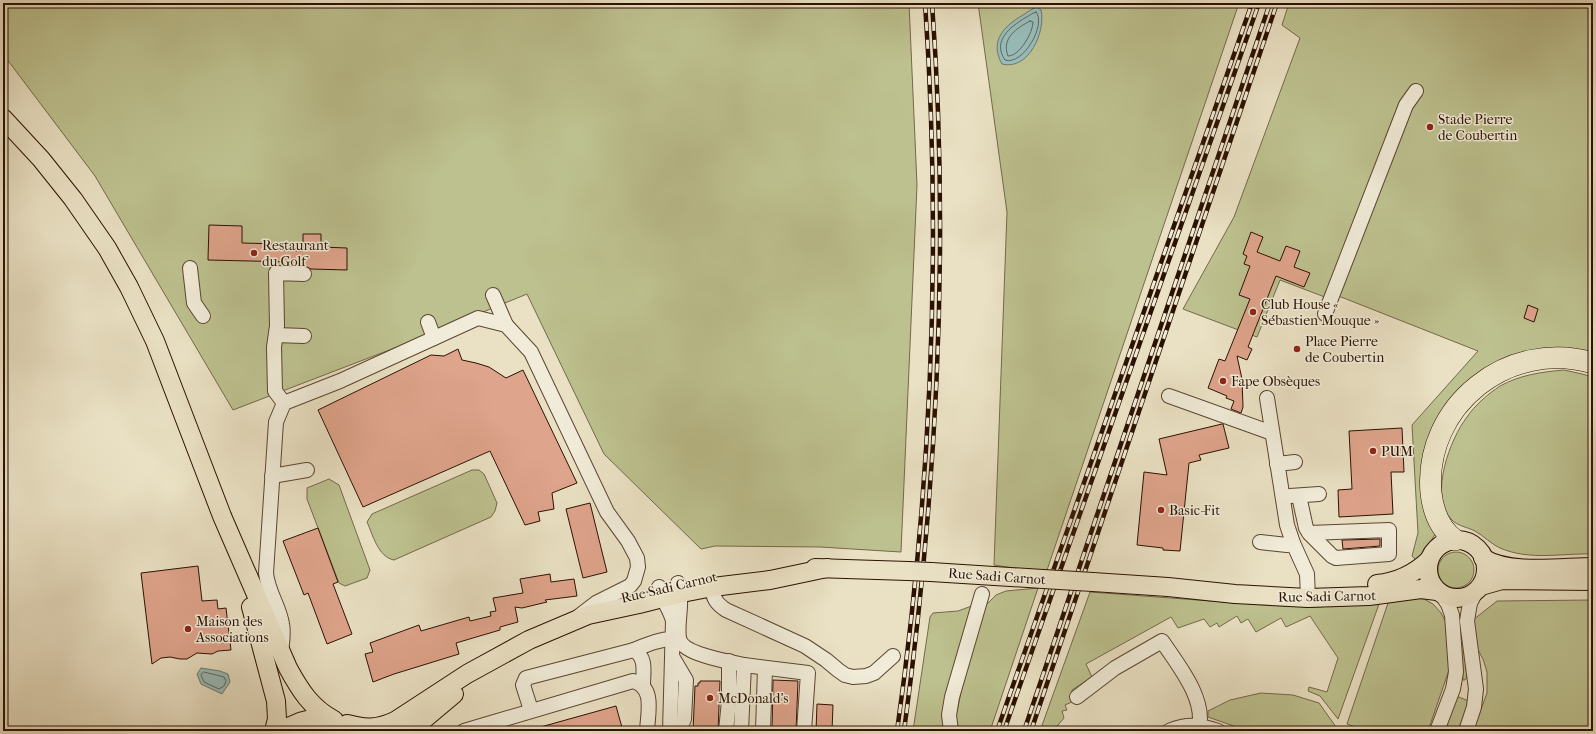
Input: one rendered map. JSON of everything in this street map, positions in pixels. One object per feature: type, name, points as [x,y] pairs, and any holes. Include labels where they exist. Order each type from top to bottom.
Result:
[{"type":"highway","points":[[1455,540],[1439,522],[1432,502],[1430,487],[1432,463],[1436,444],[1454,409],[1480,384],[1512,366],[1530,361],[1558,358],[1577,359],[1593,363]]},
{"type":"main road","points":[[3,118],[41,159],[73,199],[106,248],[129,287],[158,348],[222,516],[281,652],[306,698],[317,709],[346,725]]},
{"type":"main road","points":[[222,516],[256,623],[274,688],[277,709],[274,731]]},
{"type":"main road","points":[[1478,589],[1486,572],[1483,558],[1477,548],[1471,544],[1455,540],[1439,546],[1433,552],[1427,568],[1428,577],[1432,585],[1439,593],[1456,599],[1469,596],[1478,589],[1497,581],[1593,581]]},
{"type":"main road","points":[[1483,558],[1494,563],[1520,568],[1556,569],[1593,567]]},
{"type":"main road","name":"Rue Sadi Carnot","points":[[1308,592],[1395,581],[1410,575],[1429,560]]},
{"type":"main road","name":"Rue Sadi Carnot","points":[[283,731],[308,719],[321,718],[346,725],[368,728],[384,726],[395,721],[467,674],[497,659],[529,640],[581,617],[639,604],[660,592],[679,588],[722,574],[755,570],[791,567],[908,570],[1168,587],[1308,592],[1369,596],[1421,589],[1439,593]]},
{"type":"main road","name":"Rue Sadi Carnot","points":[[679,588],[713,587],[770,580],[826,568]]},
{"type":"main road","name":"Rue Sadi Carnot","points":[[410,731],[497,659]]},
{"type":"lane","points":[[1325,314],[1406,105],[1416,92]]},
{"type":"lane","points":[[190,268],[194,303],[203,316]]},
{"type":"lane","points":[[284,403],[275,391],[274,347],[277,326],[276,272],[304,274]]},
{"type":"lane","points":[[493,295],[506,325],[531,352],[608,512],[628,541],[637,558],[638,571],[630,586],[596,603],[581,617]]},
{"type":"lane","points":[[281,652],[284,632],[282,622],[268,589],[266,573],[276,422],[284,403],[340,381],[478,318],[506,325]]},
{"type":"lane","points":[[428,322],[434,338]]},
{"type":"lane","points":[[276,335],[304,336]]},
{"type":"lane","points":[[1169,396],[1272,433]]},
{"type":"lane","points":[[1267,398],[1277,464],[1274,479],[1282,497],[1287,525],[1293,543],[1307,574],[1308,592]]},
{"type":"lane","points":[[1277,464],[1295,462]]},
{"type":"lane","points":[[272,476],[308,470]]},
{"type":"lane","points":[[1282,497],[1319,494]]},
{"type":"lane","points":[[1299,496],[1306,528],[1309,533],[1332,556],[1336,558],[1389,554],[1389,530],[1309,533]]},
{"type":"lane","points":[[1260,542],[1287,545],[1293,543]]},
{"type":"lane","points":[[713,587],[712,595],[717,603],[724,609],[805,646],[816,652],[845,674],[860,677],[874,673],[893,656]]},
{"type":"lane","points":[[679,588],[679,638],[680,642],[686,648],[694,652],[744,665],[808,673],[804,731]]},
{"type":"lane","points":[[1466,731],[1474,707],[1476,689],[1466,621],[1470,603],[1478,589]]},
{"type":"lane","points":[[660,592],[672,615],[673,639],[670,731]]},
{"type":"lane","points":[[1437,731],[1454,685],[1456,672],[1452,615],[1448,604],[1439,593]]},
{"type":"lane","points":[[951,731],[949,716],[952,697],[982,594]]},
{"type":"lane","points":[[531,710],[523,684],[526,678],[634,650],[652,643],[673,639]]},
{"type":"lane","points":[[1077,697],[1115,668],[1162,641],[1193,690],[1200,712],[1199,728]]},
{"type":"lane","points":[[634,650],[640,654],[643,660],[643,685],[648,694],[647,731]]},
{"type":"lane","points":[[672,658],[678,653],[694,652]]},
{"type":"lane","points":[[672,658],[686,680],[684,727]]},
{"type":"lane","points":[[726,731],[729,701],[729,661]]},
{"type":"lane","points":[[741,731],[744,665]]},
{"type":"lane","points":[[763,731],[765,668]]},
{"type":"lane","points":[[464,731],[628,681],[633,681],[643,685]]},
{"type":"lane","points":[[1454,685],[1476,689]]},
{"type":"lane","points":[[1169,731],[1178,727],[1218,731]]},
{"type":"green space","points":[[3,3],[909,3],[917,185],[901,552],[820,547],[715,546],[701,549],[604,454],[527,294],[405,344],[233,410],[95,176],[3,54]]},
{"type":"green space","points":[[978,3],[1239,3],[1046,573],[994,565],[1007,212]]},
{"type":"green space","name":"Stade Pierre de Coubertin","points":[[1289,3],[1593,3],[1593,356],[1534,352],[1442,414],[1437,531],[1418,562],[1412,556],[1418,533],[1412,425],[1478,351],[1336,295],[1330,299],[1280,280],[1257,337],[1183,309],[1234,217],[1300,38],[1282,25]]},
{"type":"green space","points":[[1564,370],[1593,377],[1593,554],[1546,556],[1511,552],[1500,548],[1475,531],[1459,525],[1451,519],[1445,509],[1442,496],[1444,467],[1454,439],[1461,427],[1474,408],[1486,396],[1500,386],[1515,379],[1539,373]]},
{"type":"green space","points":[[472,470],[479,470],[484,474],[497,503],[495,511],[491,517],[394,560],[384,555],[377,545],[367,522],[372,514]]},
{"type":"green space","points":[[329,479],[339,485],[370,570],[367,578],[345,586],[339,583],[307,499],[307,488]]},
{"type":"green space","points":[[1460,552],[1469,557],[1473,563],[1473,577],[1469,583],[1460,588],[1452,588],[1443,583],[1439,577],[1438,566],[1443,557],[1449,553]]},
{"type":"green space","points":[[1038,588],[990,731],[956,731],[955,722],[961,692],[985,606],[996,595],[1006,591]]},
{"type":"green space","points":[[1090,592],[1265,605],[1313,607],[1379,604],[1338,719],[1320,696],[1308,691],[1309,687],[1327,692],[1338,658],[1310,616],[1286,627],[1281,618],[1256,632],[1248,619],[1241,623],[1237,616],[1219,627],[1217,623],[1210,627],[1204,619],[1178,628],[1171,617],[1086,664],[1092,677],[1072,690],[1072,702],[1065,705],[1067,710],[1062,711],[1064,718],[1053,731],[1040,731]]},
{"type":"green space","points":[[1412,598],[1424,599],[1433,604],[1441,613],[1447,624],[1449,670],[1428,731],[1366,731],[1347,724],[1388,603]]},
{"type":"green space","points":[[1593,600],[1593,731],[1473,731],[1487,693],[1487,672],[1483,659],[1474,643],[1473,620],[1497,601]]},
{"type":"green space","points":[[977,604],[947,731],[913,731],[930,617],[933,613],[958,611]]},
{"type":"green space","points":[[1461,618],[1467,677],[1465,680],[1463,680],[1457,619]]},
{"type":"green space","points":[[1261,693],[1293,695],[1319,703],[1336,727],[1334,731],[1248,731],[1208,717],[1208,711],[1230,700]]},
{"type":"green space","points":[[1456,696],[1469,701],[1458,731],[1443,731]]},
{"type":"green space","points":[[329,725],[344,731],[294,731]]},
{"type":"water","points":[[1037,7],[1041,10],[1042,19],[1041,28],[1034,48],[1028,56],[1012,65],[1002,64],[998,56],[997,48],[1000,35],[1016,19]]},
{"type":"water","points":[[201,668],[228,674],[230,682],[222,694],[201,684],[197,674]]},
{"type":"building","points":[[209,225],[242,226],[242,243],[281,244],[280,250],[303,251],[303,234],[321,234],[321,247],[347,248],[347,270],[311,269],[305,266],[292,265],[292,262],[208,260]]},
{"type":"building","points":[[1251,232],[1263,237],[1257,252],[1280,261],[1286,246],[1300,251],[1294,267],[1310,273],[1304,287],[1276,276],[1248,347],[1252,349],[1247,360],[1237,356],[1242,379],[1243,407],[1241,413],[1231,409],[1234,401],[1226,398],[1227,396],[1208,388],[1219,359],[1225,361],[1250,299],[1239,295],[1250,266],[1244,264],[1247,256],[1243,254]]},
{"type":"building","points":[[1528,305],[1538,309],[1534,322],[1524,318]]},
{"type":"building","points":[[458,349],[462,360],[489,367],[506,378],[523,370],[577,483],[552,493],[554,509],[538,512],[540,521],[525,525],[490,451],[363,507],[318,410],[431,355],[444,356]]},
{"type":"building","points":[[1223,424],[1229,448],[1199,455],[1201,460],[1189,463],[1180,551],[1163,550],[1163,548],[1137,545],[1144,472],[1167,475],[1159,439]]},
{"type":"building","points":[[1402,428],[1404,472],[1391,472],[1393,514],[1339,517],[1338,490],[1352,489],[1349,431]]},
{"type":"building","points":[[590,503],[607,572],[583,578],[566,509]]},
{"type":"building","points":[[318,528],[338,582],[333,584],[352,634],[327,644],[308,593],[304,595],[283,541]]},
{"type":"building","points":[[1380,539],[1380,546],[1343,549],[1342,540]]},
{"type":"building","name":"Maison des Associations","points":[[198,566],[202,601],[217,600],[218,609],[226,608],[231,650],[218,651],[212,654],[197,653],[187,659],[170,657],[161,658],[152,664],[141,573]]},
{"type":"building","points":[[550,574],[551,582],[574,579],[577,596],[545,600],[547,602],[522,608],[515,607],[518,622],[500,627],[500,630],[456,643],[459,654],[373,682],[365,654],[373,652],[370,643],[419,625],[421,631],[469,617],[470,621],[491,616],[490,612],[496,611],[493,598],[523,593],[520,579]]},
{"type":"building","points":[[773,680],[798,681],[796,731],[772,731]]},
{"type":"building","name":"McDonald's","points":[[700,681],[720,681],[718,731],[693,731],[695,686],[698,686]]},
{"type":"building","points":[[817,704],[833,705],[832,731],[816,731]]},
{"type":"building","points":[[616,706],[623,731],[538,731],[537,728]]},
{"type":"railway","points":[[897,731],[909,641],[918,550],[930,368],[933,276],[933,185],[925,3]]},
{"type":"railway","points":[[904,731],[925,550],[937,368],[940,277],[940,185],[932,3]]},
{"type":"railway","points":[[997,731],[1252,3]]},
{"type":"railway","points":[[1004,731],[1259,3]]},
{"type":"railway","points":[[1024,731],[1270,3]]},
{"type":"railway","points":[[1031,731],[1277,3]]},
{"type":"place","name":"Stade Pierre de Coubertin","points":[[1430,127]]},
{"type":"place","name":"Restaurant du Golf","points":[[254,253]]},
{"type":"place","name":"Club House « Sébastien Mouque »","points":[[1253,312]]},
{"type":"place","name":"Place Pierre de Coubertin","points":[[1297,349]]},
{"type":"place","name":"Fape Obsèques","points":[[1223,381]]},
{"type":"place","name":"PUM","points":[[1373,451]]},
{"type":"place","name":"Basic-Fit","points":[[1161,510]]},
{"type":"place","name":"Maison des Associations","points":[[188,629]]},
{"type":"place","name":"McDonald's","points":[[710,698]]}]
